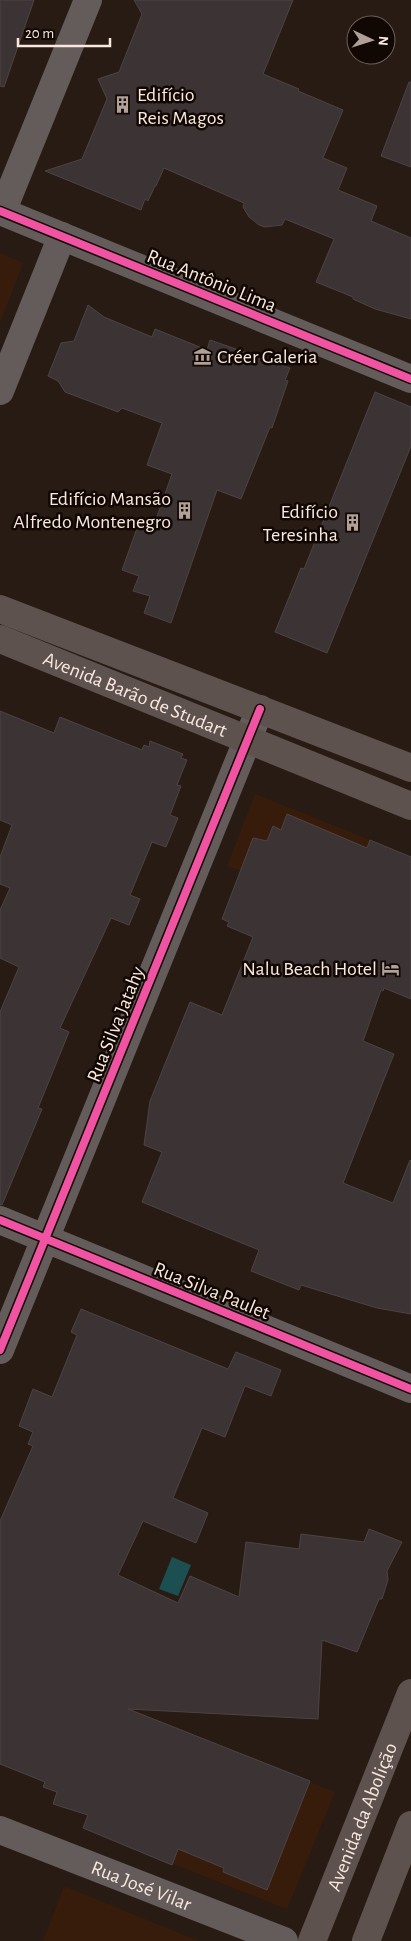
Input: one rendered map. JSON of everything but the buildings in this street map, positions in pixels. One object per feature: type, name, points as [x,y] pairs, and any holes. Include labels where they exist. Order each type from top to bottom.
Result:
[{"type":"main road","name":"Avenida Barão de Studart","points":[[0,609],[411,768]]},
{"type":"main road","name":"Avenida Barão de Studart","points":[[0,640],[411,806]]},
{"type":"main road","name":"Avenida da Abolição","points":[[312,1941],[411,1694]]},
{"type":"main road","points":[[366,1941],[411,1825]]},
{"type":"street","points":[[1,212],[88,0]]},
{"type":"street","name":"Rua Antônio Lima","points":[[1,212],[411,379]]},
{"type":"street","points":[[0,391],[62,236]]},
{"type":"street","name":"Rua Silva Jatahy","points":[[0,1350],[260,709]]},
{"type":"street","name":"Rua Silva Paulet","points":[[0,1220],[411,1390]]},
{"type":"street","name":"Rua José Vilar","points":[[0,1830],[284,1941]]},
{"type":"shaded area","points":[[0,253],[23,263],[0,323]]},
{"type":"shaded area","points":[[255,794],[390,848],[364,913],[227,866]]},
{"type":"shaded area","points":[[131,1709],[335,1792],[287,1909],[83,1828]]},
{"type":"shaded area","points":[[64,1886],[199,1941],[43,1941]]},
{"type":"water","points":[[172,1557],[191,1565],[178,1596],[159,1589]]},
{"type":"cycle path","points":[[0,211],[411,379]]},
{"type":"cycle path","points":[[0,1350],[260,709]]},
{"type":"cycle path","points":[[0,1220],[411,1389]]},
{"type":"place","name":"Edifício Reis Magos","points":[[123,105]]},
{"type":"place","name":"Créer Galeria","points":[[203,356]]},
{"type":"place","name":"Edifício Mansão Alfredo Montenegro","points":[[185,510]]},
{"type":"place","name":"Edifício Teresinha","points":[[352,522]]},
{"type":"place","name":"Nalu Beach Hotel","points":[[391,968]]}]
